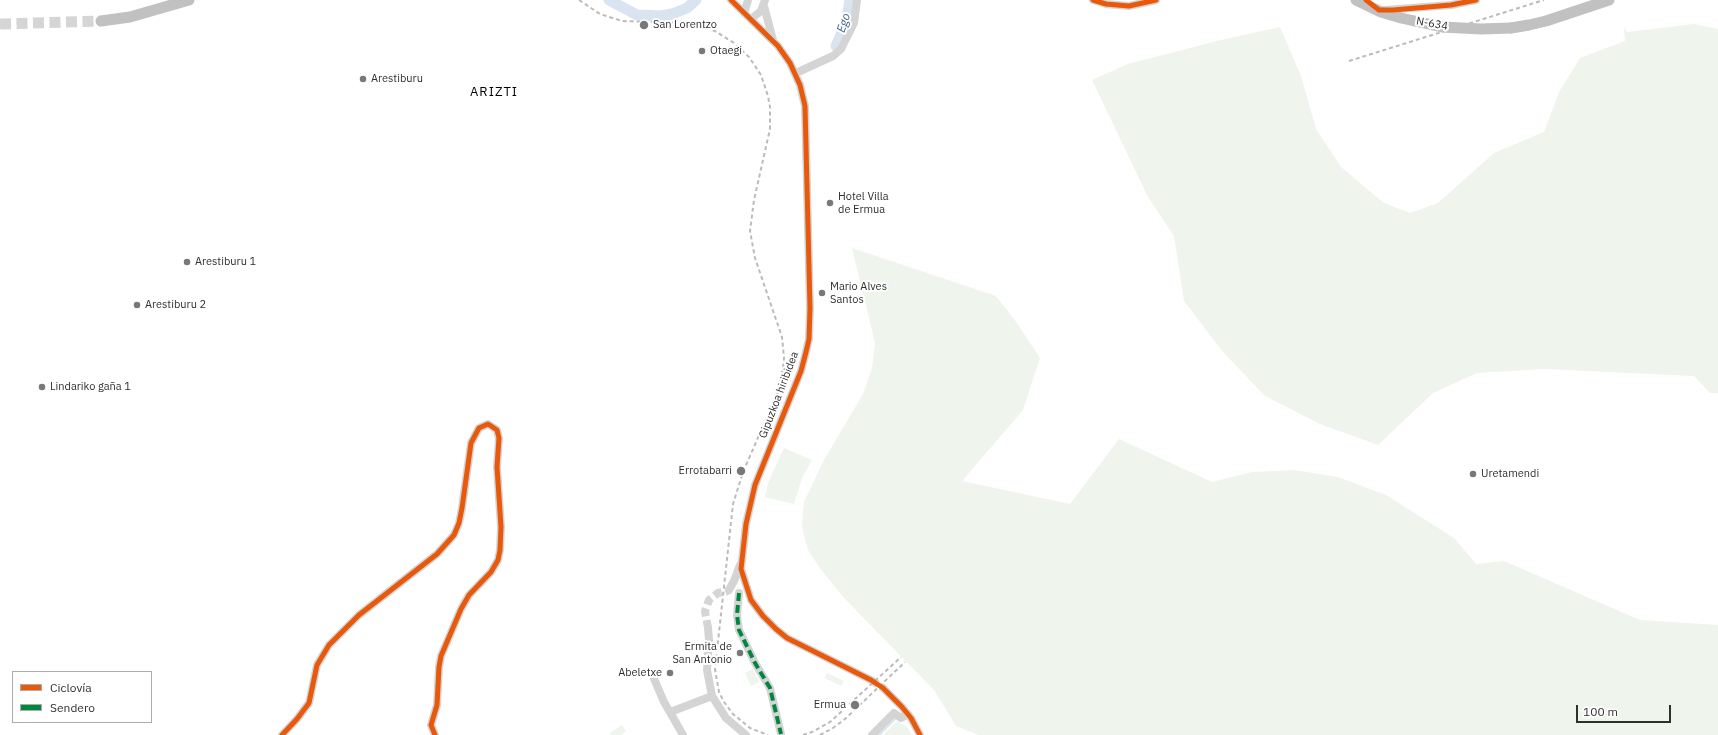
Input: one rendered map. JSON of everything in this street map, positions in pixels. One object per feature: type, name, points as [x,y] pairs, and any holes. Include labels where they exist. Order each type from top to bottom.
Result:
[{"type":"highway","points":[[101,21],[130,17],[189,0]]},
{"type":"highway","name":"N-634","points":[[1356,0],[1381,12],[1394,16],[1442,27],[1481,29],[1529,26],[1609,0]]},
{"type":"street","name":"Gipuzkoa hiribidea","points":[[731,0],[773,41],[790,63],[796,73],[800,85],[805,106],[810,308],[809,339],[801,371],[755,485],[749,510],[741,569],[752,600],[763,616],[787,638],[871,680]]},
{"type":"street","points":[[744,13],[748,0]]},
{"type":"street","points":[[796,73],[833,56],[841,49],[854,23],[857,0]]},
{"type":"street","points":[[1093,0],[1106,4],[1129,6],[1156,0]]},
{"type":"street","points":[[1366,0],[1379,10],[1451,5],[1476,0]]},
{"type":"street","points":[[751,19],[761,11],[764,3]]},
{"type":"street","points":[[764,3],[773,41]]},
{"type":"street","points":[[282,735],[298,719],[308,703],[317,665],[329,645],[359,615],[437,554],[454,535],[459,523],[462,508],[471,443],[479,428],[488,424],[497,430],[499,438],[497,467],[501,527],[500,550],[498,560],[491,572],[469,595],[441,656],[437,705],[431,725],[435,735]]},
{"type":"street","points":[[729,589],[738,573],[742,556]]},
{"type":"street","points":[[729,589],[736,587],[746,591],[752,600]]},
{"type":"street","points":[[729,589],[752,600]]},
{"type":"street","points":[[739,593],[737,615],[739,630],[755,663],[770,688],[781,734]]},
{"type":"street","points":[[708,628],[709,640],[707,670],[712,696],[726,718],[746,735]]},
{"type":"street","points":[[652,674],[664,702],[683,735]]},
{"type":"street","points":[[883,688],[891,694],[908,714],[920,735]]},
{"type":"street","points":[[671,714],[677,709],[712,696]]},
{"type":"street","points":[[872,735],[889,716],[894,713],[902,718],[908,714]]},
{"type":"shaded area","points":[[1694,24],[1718,29],[1718,393],[1710,393],[1694,376],[1544,369],[1477,373],[1433,393],[1378,445],[1320,424],[1265,396],[1223,352],[1184,301],[1174,236],[1148,197],[1092,80],[1128,64],[1221,40],[1280,27],[1301,76],[1316,129],[1341,167],[1384,203],[1410,213],[1438,203],[1494,153],[1544,132],[1559,92],[1580,58],[1625,41],[1624,28],[1627,32]]},
{"type":"shaded area","points":[[852,248],[996,296],[1017,323],[1040,358],[1023,410],[962,481],[1070,504],[1119,439],[1212,482],[1252,472],[1294,470],[1338,477],[1386,495],[1454,538],[1476,564],[1504,561],[1640,620],[1718,625],[1718,735],[978,735],[956,726],[934,690],[843,597],[819,567],[808,550],[802,526],[804,502],[824,460],[863,394],[872,368],[875,343]]},
{"type":"shaded area","points":[[784,448],[812,460],[802,478],[794,504],[765,497],[768,483]]},
{"type":"shaded area","points":[[753,669],[759,682],[751,686],[745,673]]},
{"type":"shaded area","points":[[827,673],[844,681],[841,686],[825,678]]},
{"type":"shaded area","points":[[897,721],[907,727],[912,735],[883,735]]},
{"type":"shaded area","points":[[622,725],[626,731],[621,735],[611,735],[610,733]]},
{"type":"waterway","name":"Ego","points":[[609,0],[637,15],[661,16],[672,14],[687,8],[696,0]]},
{"type":"waterway","name":"Ego","points":[[836,46],[846,24],[850,0]]},
{"type":"waterway","points":[[879,735],[897,717]]},
{"type":"tunnel","points":[[0,24],[101,21]]},
{"type":"tunnel","points":[[708,628],[705,611],[709,600],[718,593],[728,591]]},
{"type":"tunnel","points":[[871,680],[883,688]]},
{"type":"railway","points":[[579,0],[600,14],[622,21],[685,23],[715,31],[734,43],[749,57],[761,75],[768,96],[770,107],[770,129],[754,200],[750,231],[755,258],[782,337],[784,358],[778,392],[743,472],[733,504],[715,669],[719,692],[733,714],[750,728],[768,735]]},
{"type":"railway","points":[[1349,61],[1544,0]]},
{"type":"railway","points":[[803,735],[812,732],[830,722],[901,657]]},
{"type":"railway","points":[[820,735],[845,719],[905,662]]},
{"type":"marked path","points":[[739,593],[737,615],[739,630],[755,663],[770,688],[781,734]]},
{"type":"cycle path","points":[[731,0],[778,46],[790,63],[800,85],[805,106],[810,308],[809,339],[801,371],[755,485],[746,524],[741,569],[751,600],[763,616],[776,629],[787,638],[871,680],[883,688],[911,718],[920,735]]},
{"type":"cycle path","points":[[1093,0],[1106,4],[1129,6],[1156,0]]},
{"type":"cycle path","points":[[1366,0],[1379,10],[1451,5],[1476,0]]},
{"type":"cycle path","points":[[282,735],[309,703],[317,665],[329,645],[359,615],[437,554],[454,535],[459,523],[462,508],[471,443],[479,428],[488,424],[497,430],[499,438],[497,467],[501,527],[500,550],[498,560],[491,572],[469,595],[461,609],[441,656],[437,705],[431,725],[435,735]]},
{"type":"place","name":"San Lorentzo","points":[[644,25]]},
{"type":"place","name":"Otaegi","points":[[702,51]]},
{"type":"place","name":"Arestiburu","points":[[363,79]]},
{"type":"place","name":"Hotel Villa de Ermua","points":[[830,203]]},
{"type":"place","name":"Arestiburu 1","points":[[187,262]]},
{"type":"place","name":"Mario Alves Santos","points":[[822,293]]},
{"type":"place","name":"Arestiburu 2","points":[[137,305]]},
{"type":"place","name":"Lindariko gaña 1","points":[[42,387]]},
{"type":"place","name":"Errotabarri","points":[[741,471]]},
{"type":"place","name":"Uretamendi","points":[[1473,474]]},
{"type":"place","name":"Ermita de San Antonio","points":[[740,653]]},
{"type":"place","name":"Abeletxe","points":[[670,673]]},
{"type":"place","name":"Ermua","points":[[855,705]]},
{"type":"district","name":"ARIZTI","points":[[494,92]]}]
